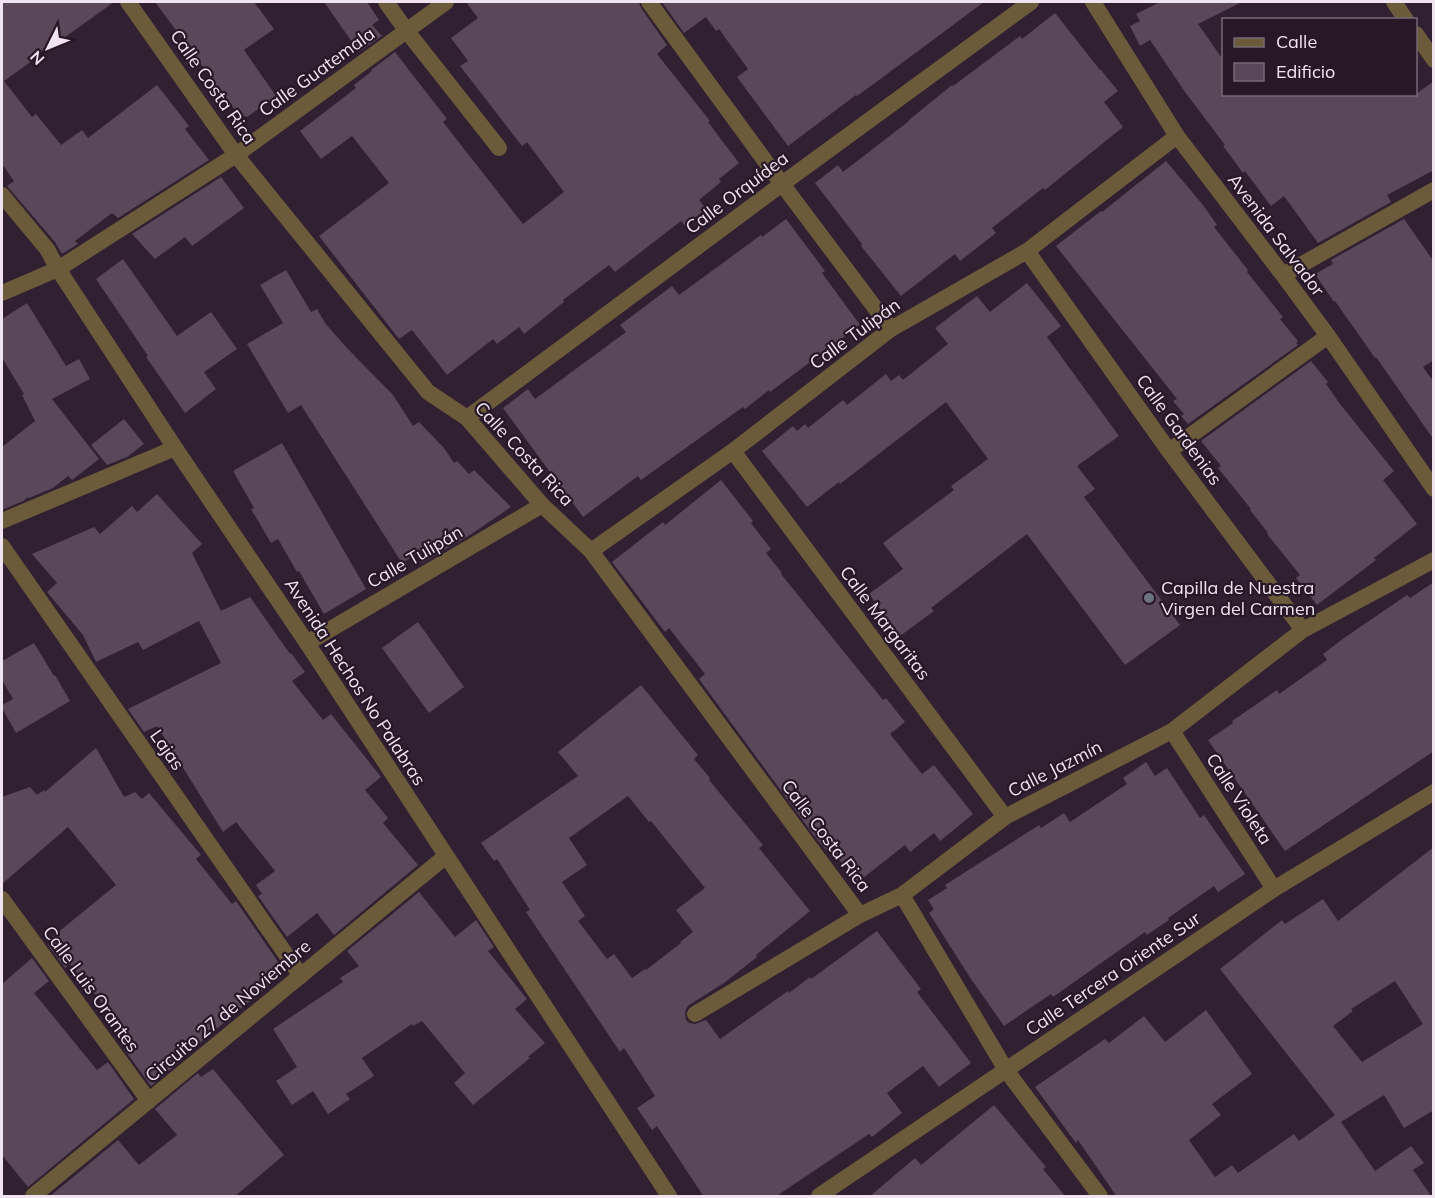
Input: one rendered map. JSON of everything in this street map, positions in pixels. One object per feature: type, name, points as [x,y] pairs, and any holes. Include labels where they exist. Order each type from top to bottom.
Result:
[{"type":"street","name":"Calle Costa Rica","points":[[128,2],[236,155],[428,392],[467,418],[542,505],[591,551],[860,915]]},
{"type":"street","points":[[386,2],[500,148]]},
{"type":"street","name":"Calle Guatemala","points":[[2,293],[58,269],[236,155],[446,2]]},
{"type":"street","points":[[649,2],[891,329]]},
{"type":"street","name":"Calle Orquídea","points":[[467,418],[1031,2]]},
{"type":"street","name":"Avenida Salvador","points":[[1093,2],[1177,136],[1328,336],[1434,489]]},
{"type":"street","points":[[1394,2],[1405,18]]},
{"type":"street","points":[[1417,35],[1434,60]]},
{"type":"street","name":"Calle Tulipán","points":[[591,551],[733,452],[891,329],[1027,251],[1177,136]]},
{"type":"street","points":[[1283,275],[1434,190]]},
{"type":"street","name":"Avenida Hechos No Palabras","points":[[2,195],[47,249],[175,448],[307,643],[669,1197]]},
{"type":"street","name":"Calle Gardenias","points":[[1027,251],[1169,451],[1303,630]]},
{"type":"street","points":[[1169,451],[1328,336]]},
{"type":"street","points":[[2,521],[175,448]]},
{"type":"street","name":"Calle Margaritas","points":[[733,452],[1005,817]]},
{"type":"street","name":"Calle Tulipán","points":[[307,643],[542,505]]},
{"type":"street","name":"Lajas","points":[[2,546],[301,976]]},
{"type":"street","name":"Calle Jazmín","points":[[695,1014],[860,915],[902,895],[1005,817],[1172,730],[1303,630],[1434,560]]},
{"type":"street","name":"Calle Violeta","points":[[1172,730],[1274,889]]},
{"type":"street","name":"Calle Tercera Oriente Sur","points":[[819,1196],[1274,889],[1434,792]]},
{"type":"street","name":"Circuito 27 de Noviembre","points":[[33,1197],[446,856]]},
{"type":"street","points":[[902,895],[1006,1070],[1100,1197]]},
{"type":"street","name":"Calle Luis Orantes","points":[[2,899],[150,1101]]},
{"type":"building","points":[[2,2],[114,2],[4,81],[32,117],[36,114],[61,145],[82,130],[88,138],[157,85],[189,126],[185,129],[209,160],[118,218],[112,213],[75,241],[78,244],[62,254],[55,242],[7,186],[14,181],[2,164]]},
{"type":"building","points":[[155,2],[254,2],[274,29],[244,50],[276,96],[247,117],[238,114]]},
{"type":"building","points":[[324,2],[367,2],[379,20],[372,25],[382,36],[359,52]]},
{"type":"building","points":[[466,2],[639,2],[667,45],[657,54],[710,121],[708,122],[739,163],[719,179],[721,182],[699,200],[706,209],[685,226],[681,221],[615,272],[609,265],[563,300],[564,302],[524,334],[519,327],[497,344],[493,339],[447,375],[412,330],[399,339],[319,236],[389,183],[352,136],[321,159],[300,131],[356,88],[354,85],[395,52],[447,119],[443,122],[523,224],[564,192],[527,142],[522,146],[460,66],[468,61],[451,38],[478,18]]},
{"type":"building","points":[[662,2],[984,2],[788,146],[737,77],[748,69],[719,29],[716,31],[706,17],[684,33]]},
{"type":"building","points":[[1160,2],[1242,2],[1198,24],[1222,58],[1222,96],[1417,96],[1417,93],[1434,81],[1434,170],[1387,195],[1391,202],[1318,243],[1284,196],[1271,206],[1245,171],[1243,173],[1150,40],[1140,46],[1130,26],[1140,21],[1136,14]]},
{"type":"building","points":[[1055,13],[1118,91],[1104,102],[1123,127],[1045,190],[1043,188],[992,228],[996,233],[960,261],[955,254],[901,296],[815,183],[838,165],[843,172],[952,85],[1020,36],[1022,39]]},
{"type":"building","points":[[1166,161],[1203,205],[1217,225],[1214,227],[1283,317],[1280,319],[1298,341],[1296,343],[1298,345],[1188,424],[1181,416],[1184,414],[1173,401],[1177,399],[1056,246]]},
{"type":"building","points":[[221,177],[244,208],[192,246],[185,237],[155,259],[132,234]]},
{"type":"building","points":[[786,219],[825,271],[822,273],[860,325],[819,359],[817,357],[745,409],[743,407],[641,480],[638,476],[583,517],[503,408],[528,389],[535,399],[626,332],[620,325],[672,286],[679,295]]},
{"type":"building","points":[[1404,219],[1434,262],[1434,360],[1423,367],[1434,382],[1434,440],[1315,274],[1333,264],[1331,260]]},
{"type":"building","points":[[123,259],[177,336],[211,312],[237,349],[204,372],[216,389],[185,413],[96,279]]},
{"type":"building","points":[[286,270],[311,312],[317,309],[325,323],[346,347],[393,395],[413,426],[419,422],[444,448],[454,463],[457,461],[469,474],[474,470],[511,507],[470,535],[422,563],[416,554],[402,563],[301,405],[288,413],[247,344],[283,323],[260,285]]},
{"type":"building","points":[[1027,283],[1061,326],[1047,337],[1119,436],[1077,466],[1095,489],[1084,497],[1180,625],[1125,665],[1027,534],[931,608],[934,611],[900,636],[869,594],[903,569],[883,543],[954,490],[951,486],[988,459],[946,402],[807,507],[762,451],[793,426],[797,431],[805,424],[808,428],[843,400],[847,405],[886,374],[891,381],[899,375],[903,380],[948,344],[935,328],[977,296],[990,312]]},
{"type":"building","points":[[27,303],[66,366],[79,359],[90,379],[52,399],[99,459],[72,480],[68,476],[53,488],[2,510],[2,447],[35,421],[22,395],[24,394],[2,358],[2,319]]},
{"type":"building","points":[[1311,361],[1328,382],[1326,384],[1340,404],[1394,471],[1383,480],[1417,524],[1374,558],[1376,560],[1317,605],[1296,578],[1300,575],[1218,468],[1221,466],[1201,441]]},
{"type":"building","points":[[124,419],[144,444],[127,457],[107,465],[91,445]]},
{"type":"building","points":[[282,443],[366,589],[324,614],[278,539],[271,543],[251,509],[254,508],[233,471]]},
{"type":"building","points":[[721,480],[753,521],[751,523],[771,549],[766,553],[781,574],[883,700],[886,698],[905,722],[890,734],[922,774],[934,765],[973,814],[940,841],[934,833],[910,852],[905,845],[858,882],[830,849],[827,851],[812,833],[699,679],[705,674],[669,628],[665,632],[612,562],[663,522],[665,525]]},
{"type":"building","points":[[157,494],[202,544],[192,553],[221,611],[250,597],[305,672],[292,681],[323,720],[331,714],[381,777],[365,790],[388,818],[383,823],[418,865],[334,935],[317,913],[287,937],[258,896],[262,894],[256,885],[275,871],[236,822],[223,832],[157,726],[144,732],[128,709],[221,663],[199,621],[143,650],[138,642],[96,662],[83,635],[47,592],[57,583],[32,554],[94,527],[100,534],[132,506],[137,512]]},
{"type":"building","points":[[1434,582],[1434,751],[1285,851],[1208,740],[1277,690],[1279,694],[1327,660],[1323,654],[1344,638],[1407,595],[1410,598]]},
{"type":"building","points":[[418,622],[464,687],[429,713],[382,648]]},
{"type":"building","points":[[34,643],[70,701],[16,733],[2,708],[2,705],[13,699],[2,680],[2,661]]},
{"type":"building","points":[[641,685],[698,755],[694,759],[710,778],[709,780],[763,845],[759,848],[810,911],[724,983],[689,1005],[685,1014],[689,1023],[695,1024],[706,1020],[720,1039],[788,991],[789,993],[810,977],[811,979],[877,931],[921,989],[917,992],[971,1063],[939,1087],[923,1066],[887,1093],[902,1113],[872,1137],[869,1134],[775,1197],[704,1197],[657,1126],[652,1130],[637,1108],[655,1096],[624,1048],[620,1052],[526,912],[530,910],[497,859],[494,861],[481,843],[578,776],[558,752]],"holes":[[[628,796],[649,822],[651,821],[705,888],[676,910],[693,932],[646,970],[632,978],[614,954],[607,959],[578,921],[585,916],[562,882],[587,865],[569,838]]]},
{"type":"building","points":[[96,748],[124,797],[135,792],[142,799],[149,793],[201,855],[196,859],[232,904],[236,901],[285,972],[151,1086],[124,1049],[134,1041],[70,964],[65,968],[48,945],[53,941],[51,938],[116,885],[68,827],[2,884],[2,797],[30,787],[37,795],[44,790],[45,792]]},
{"type":"building","points":[[1146,762],[1155,776],[1167,768],[1200,818],[1204,815],[1245,874],[1218,892],[1214,886],[1147,935],[1145,932],[1053,997],[1051,994],[1004,1026],[929,913],[934,909],[928,900],[947,888],[945,885],[1039,825],[1041,828],[1064,813],[1070,822],[1127,784],[1123,778]]},
{"type":"building","points":[[1434,847],[1434,1110],[1404,1128],[1384,1095],[1341,1122],[1375,1171],[1411,1146],[1424,1163],[1413,1170],[1432,1197],[1117,1197],[1078,1140],[1076,1143],[1035,1087],[1105,1039],[1109,1043],[1144,1016],[1165,1042],[1206,1010],[1252,1074],[1212,1104],[1221,1115],[1189,1140],[1215,1177],[1232,1165],[1238,1173],[1294,1134],[1299,1141],[1335,1115],[1220,969],[1282,920],[1285,924],[1323,899],[1338,921]],"holes":[[[1395,981],[1423,1024],[1362,1062],[1333,1026],[1353,1011],[1351,1009]]]},
{"type":"building","points":[[419,892],[455,937],[476,920],[494,947],[488,951],[527,999],[515,1009],[545,1043],[473,1105],[454,1083],[465,1073],[422,1021],[413,1026],[412,1024],[362,1058],[374,1076],[346,1094],[350,1099],[328,1114],[313,1091],[292,1105],[276,1081],[297,1067],[273,1029],[343,982],[340,978],[359,966],[347,951]]},
{"type":"building","points":[[32,958],[49,981],[34,993],[97,1070],[108,1062],[134,1099],[28,1187],[2,1155],[2,984]]},
{"type":"building","points":[[213,1069],[284,1155],[234,1197],[49,1197],[118,1140],[139,1165],[177,1135],[155,1109],[198,1073],[201,1077]]},
{"type":"building","points":[[994,1105],[1046,1167],[1043,1169],[1066,1197],[869,1197],[915,1158],[921,1165]]},
{"type":"place","name":"Capilla de Nuestra Virgen del Carmen","points":[[1149,598]]}]
